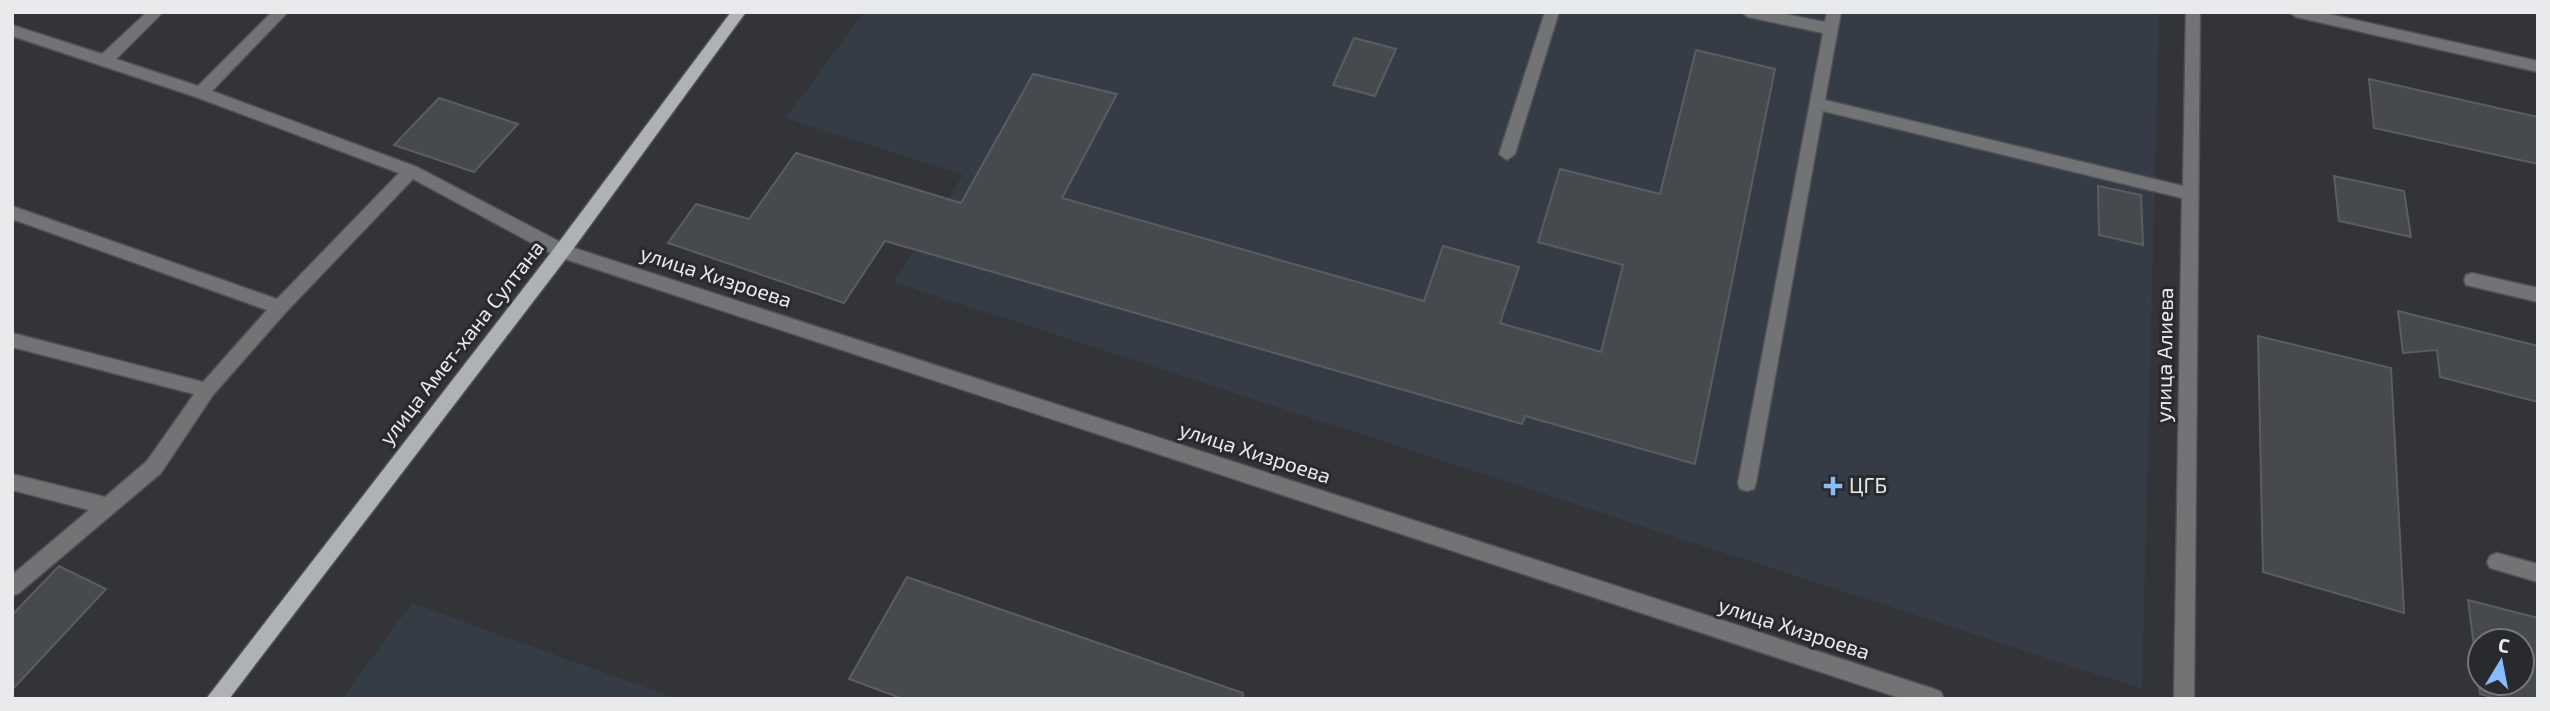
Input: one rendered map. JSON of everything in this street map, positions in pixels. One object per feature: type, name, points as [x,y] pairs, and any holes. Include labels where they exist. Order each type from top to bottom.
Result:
[{"type":"main road","name":"улица Амет-хана Султана","points":[[216,699],[562,251],[739,12]]},
{"type":"street","points":[[105,61],[156,12]]},
{"type":"street","points":[[201,93],[281,12]]},
{"type":"street","points":[[1507,154],[1552,12]]},
{"type":"street","points":[[1747,483],[1832,21],[1748,12]]},
{"type":"street","name":"улица Алиева","points":[[2184,699],[2193,12]]},
{"type":"street","points":[[2296,12],[2538,67]]},
{"type":"street","name":"улица Хизроева","points":[[12,30],[201,93],[411,170],[562,251],[1934,699]]},
{"type":"street","points":[[1817,104],[2190,194]]},
{"type":"street","points":[[12,587],[154,467],[207,390],[280,307],[411,170]]},
{"type":"street","points":[[12,212],[280,307]]},
{"type":"street","points":[[2472,280],[2538,296]]},
{"type":"street","points":[[12,340],[207,390]]},
{"type":"street","points":[[12,482],[106,506]]},
{"type":"street","points":[[2497,562],[2538,573]]},
{"type":"shaded area","name":"ЦГБ","points":[[864,12],[2159,12],[2142,689],[894,282],[963,175],[786,118]]},
{"type":"shaded area","points":[[412,603],[677,699],[342,699]]},
{"type":"building","points":[[1354,38],[1396,49],[1375,96],[1333,85]]},
{"type":"building","points":[[1696,50],[1775,69],[1695,464],[1525,416],[1522,424],[885,241],[844,303],[668,243],[696,204],[749,219],[796,153],[961,203],[1033,74],[1117,94],[1062,198],[1424,301],[1443,246],[1519,267],[1500,323],[1601,352],[1623,265],[1538,242],[1560,169],[1660,194]]},
{"type":"building","points":[[2369,79],[2538,117],[2538,164],[2374,128]]},
{"type":"building","points":[[439,98],[518,124],[474,172],[394,145]]},
{"type":"building","points":[[2334,176],[2404,191],[2411,237],[2339,221]]},
{"type":"building","points":[[2098,186],[2141,195],[2143,245],[2099,235]]},
{"type":"building","points":[[2398,311],[2538,346],[2538,402],[2440,377],[2437,350],[2403,353]]},
{"type":"building","points":[[2258,336],[2391,368],[2404,613],[2263,572]]},
{"type":"building","points":[[59,566],[106,589],[12,690],[12,615]]},
{"type":"building","points":[[907,577],[1243,693],[1243,699],[903,699],[849,679]]},
{"type":"building","points":[[2468,600],[2538,618],[2538,699],[2491,697],[2536,697],[2536,627],[2471,627]]},
{"type":"place","name":"ЦГБ","points":[[1833,486]]}]
